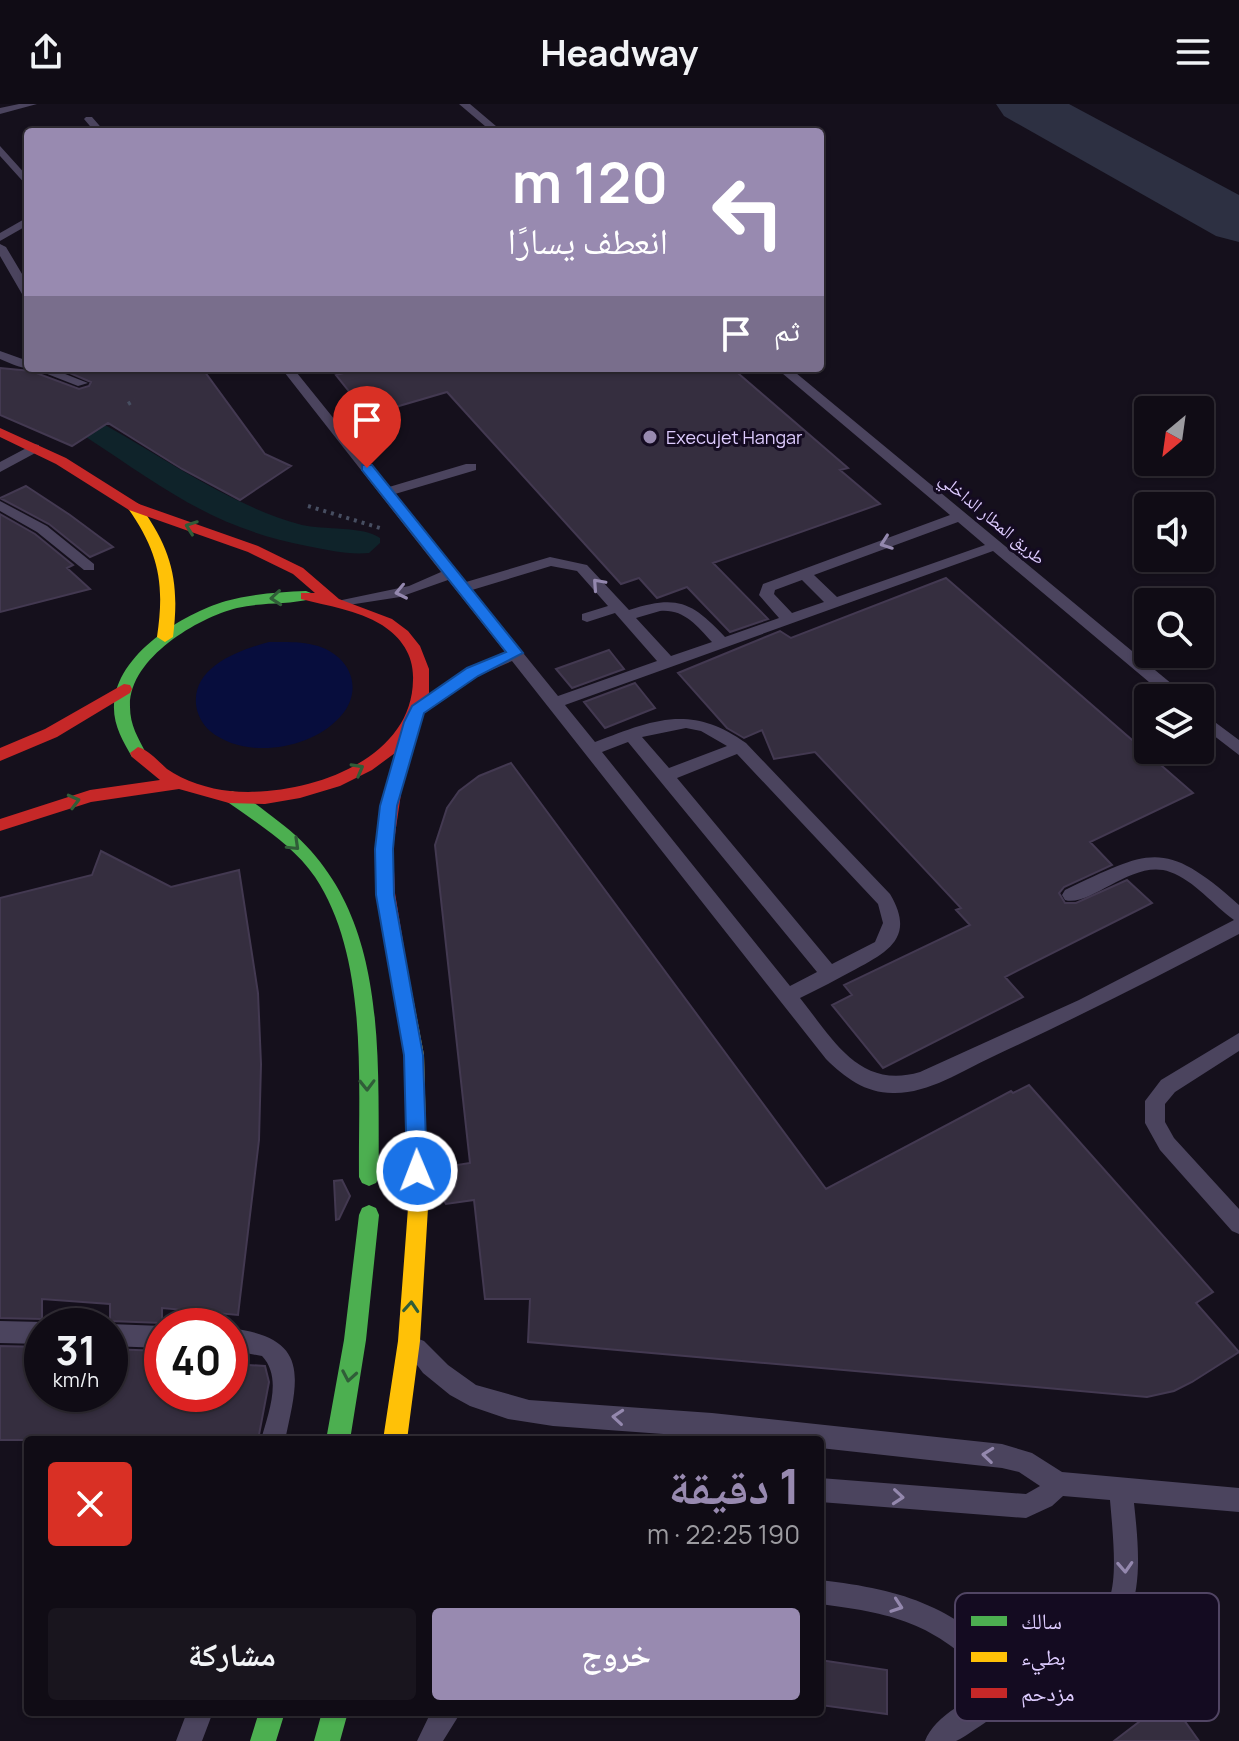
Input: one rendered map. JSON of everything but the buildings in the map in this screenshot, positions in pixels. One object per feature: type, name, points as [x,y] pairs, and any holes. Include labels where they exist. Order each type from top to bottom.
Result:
[{"type":"street","points":[[0,432],[103,486],[134,507],[298,571],[340,602]]},
{"type":"street","points":[[134,507],[151,527],[163,551],[170,577],[171,606],[165,637]]},
{"type":"street","points":[[175,784],[139,757],[126,736],[121,713],[124,689],[140,661],[165,637],[217,609],[246,601],[306,596],[340,602],[378,615],[402,633],[418,656],[424,682],[389,806],[384,849],[385,895],[414,1055],[417,1171]]},
{"type":"street","points":[[0,755],[51,733],[124,689]]},
{"type":"street","points":[[0,825],[90,796],[175,784],[232,797],[269,797],[305,791],[339,779],[382,753],[415,716]]},
{"type":"street","points":[[232,797],[289,838],[321,872],[344,910],[353,949],[367,1061],[369,1177]]},
{"type":"street","points":[[396,1436],[409,1341],[418,1208]]},
{"type":"street","points":[[339,1436],[355,1340],[369,1215]]},
{"type":"street","points":[[263,1741],[271,1716]]},
{"type":"street","points":[[327,1741],[334,1716]]},
{"type":"lane","points":[[0,111],[32,104]]},
{"type":"lane","points":[[464,104],[493,128]]},
{"type":"lane","points":[[89,119],[97,128]]},
{"type":"lane","points":[[0,149],[24,179]]},
{"type":"lane","points":[[0,238],[24,223]]},
{"type":"lane","points":[[0,247],[24,287]]},
{"type":"lane","points":[[0,355],[24,364]]},
{"type":"lane","points":[[50,372],[82,383],[75,372]]},
{"type":"lane","points":[[290,372],[788,996],[847,1068],[864,1080],[885,1086],[906,1086],[1086,1005],[1239,926]]},
{"type":"lane","name":"طريق المطار الداخلي","points":[[787,372],[1161,684]]},
{"type":"lane","points":[[0,468],[34,448]]},
{"type":"lane","points":[[387,492],[471,467]]},
{"type":"lane","points":[[0,505],[42,529],[89,567]]},
{"type":"lane","points":[[790,620],[766,591],[773,584],[960,516]]},
{"type":"lane","points":[[555,703],[995,546]]},
{"type":"lane","points":[[463,588],[533,565],[567,562],[592,576],[668,663]]},
{"type":"lane","points":[[340,602],[413,590],[451,572]]},
{"type":"lane","points":[[803,573],[835,604]]},
{"type":"lane","points":[[587,617],[676,605],[693,613],[723,644]]},
{"type":"lane","points":[[415,716],[473,672],[515,653]]},
{"type":"lane","points":[[591,750],[669,723],[699,723],[726,734],[892,911],[890,937],[881,947],[788,996]]},
{"type":"lane","points":[[1214,728],[1239,749]]},
{"type":"lane","points":[[632,735],[830,974]]},
{"type":"lane","points":[[666,776],[740,747]]},
{"type":"lane","points":[[1071,895],[1135,866],[1159,862],[1187,870],[1239,915]]},
{"type":"lane","points":[[1239,1041],[1168,1086],[1155,1101],[1155,1123],[1167,1144],[1239,1224]]},
{"type":"lane","points":[[0,1332],[24,1333]]},
{"type":"lane","points":[[248,1341],[266,1343],[280,1356],[286,1376],[274,1436]]},
{"type":"lane","points":[[409,1341],[431,1366],[458,1387],[489,1402],[525,1410],[677,1431],[742,1436]]},
{"type":"lane","points":[[824,1442],[1002,1456],[1024,1461],[1058,1484],[1239,1500]]},
{"type":"lane","points":[[824,1490],[1026,1506],[1044,1498],[1058,1484]]},
{"type":"lane","points":[[1121,1490],[1126,1582],[1123,1593]]},
{"type":"lane","points":[[824,1593],[888,1602],[924,1615],[955,1635]]},
{"type":"lane","points":[[189,1741],[198,1716]]},
{"type":"lane","points":[[430,1741],[445,1716]]},
{"type":"lane","points":[[938,1741],[960,1721]]},
{"type":"path","points":[[128,404],[135,400]]},
{"type":"path","points":[[308,506],[339,518],[424,539]]},
{"type":"shaded area","points":[[105,425],[200,481],[250,506],[302,525],[373,534],[380,538],[380,543],[369,553],[338,552],[274,538],[216,517],[165,489],[86,437]]},
{"type":"shaded area","points":[[269,642],[312,644],[339,658],[351,676],[353,686],[347,707],[327,728],[295,744],[259,748],[224,740],[207,728],[199,715],[197,691],[202,679],[232,655]]},
{"type":"taxiway","points":[[1025,104],[1239,222]]},
{"type":"traffic: fast","points":[[138,753],[124,728],[122,704],[127,682],[140,661],[159,643],[180,627],[227,606],[276,597],[306,596]]},
{"type":"traffic: fast","points":[[232,797],[280,831],[312,861],[339,904],[352,940],[360,979],[368,1060],[369,1177]]},
{"type":"traffic: fast","points":[[339,1436],[355,1340],[369,1215]]},
{"type":"traffic: fast","points":[[263,1741],[271,1716]]},
{"type":"traffic: fast","points":[[327,1741],[334,1716]]},
{"type":"traffic: slow","points":[[134,507],[154,538],[166,568],[169,600],[165,637]]},
{"type":"traffic: slow","points":[[398,966],[414,1055],[417,1171]]},
{"type":"traffic: slow","points":[[396,1436],[409,1341],[418,1208]]},
{"type":"traffic: jam","points":[[0,432],[61,461],[134,507],[253,549],[298,571],[333,601]]},
{"type":"traffic: jam","points":[[138,753],[164,775],[195,790],[229,797],[265,798],[300,792],[335,781],[366,766],[393,746],[407,729],[420,700],[421,669],[415,650],[403,634],[387,622],[347,606],[306,596]]},
{"type":"traffic: jam","points":[[0,755],[51,733],[124,689]]},
{"type":"traffic: jam","points":[[398,966],[386,893],[384,848],[390,802],[410,727]]},
{"type":"traffic: jam","points":[[0,825],[90,796],[175,784]]},
{"type":"place","name":"Execujet Hangar","points":[[650,437]]},
{"type":"route","points":[[367,468],[515,653],[473,672],[418,710],[399,764],[389,806],[384,849],[385,895],[414,1055],[417,1171]]}]
